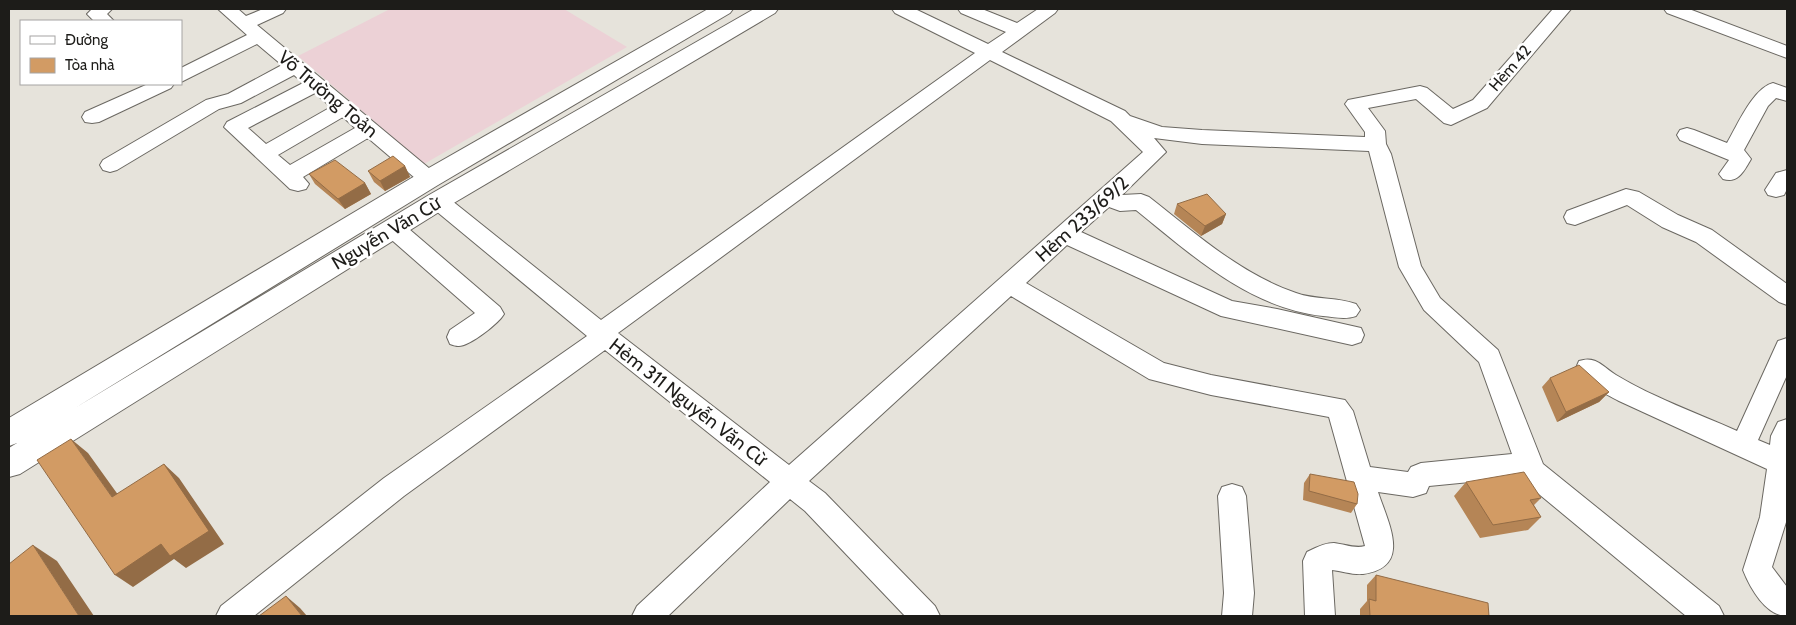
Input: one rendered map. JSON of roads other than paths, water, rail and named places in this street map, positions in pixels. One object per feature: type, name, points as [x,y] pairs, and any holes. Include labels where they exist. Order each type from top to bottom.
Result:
[{"type":"main road","name":"Nguyễn Văn Cừ","points":[[9,464],[394,229],[439,192],[723,9]]},
{"type":"main road","name":"Nguyễn Văn Cừ","points":[[9,433],[768,9]]},
{"type":"street","points":[[103,9],[96,14],[104,20]]},
{"type":"street","name":"Võ Trường Toản","points":[[228,9],[370,128],[439,192]]},
{"type":"street","points":[[182,75],[252,30],[276,9]]},
{"type":"street","name":"Hẻm 233/69/2","points":[[647,616],[789,482],[1156,152],[1118,116],[901,9]]},
{"type":"street","points":[[967,9],[1020,31]]},
{"type":"street","points":[[231,616],[394,487],[1048,9]]},
{"type":"street","name":"Hèm 42","points":[[1376,144],[1375,131],[1355,104],[1420,92],[1451,118],[1480,104],[1562,9]]},
{"type":"street","points":[[1673,9],[1787,52]]},
{"type":"street","points":[[110,165],[213,104],[234,99],[296,66]]},
{"type":"street","points":[[317,84],[234,127],[293,180],[370,128]]},
{"type":"street","points":[[92,117],[162,85]]},
{"type":"street","points":[[1732,153],[1760,103],[1773,89],[1785,90]]},
{"type":"street","points":[[264,154],[345,108]]},
{"type":"street","points":[[1118,116],[1159,133],[1239,139],[1289,139],[1376,144],[1410,268],[1432,304],[1489,357],[1532,472],[1709,616]]},
{"type":"street","points":[[1687,135],[1739,156],[1741,159],[1730,174]]},
{"type":"street","name":"Hẻm 311 Nguyễn Văn Cừ","points":[[439,192],[602,335],[815,502],[926,616]]},
{"type":"street","points":[[1107,196],[1120,203],[1141,202],[1200,248],[1253,284],[1292,302],[1348,310]]},
{"type":"street","points":[[1575,217],[1626,197],[1631,197],[1670,221],[1704,236],[1787,296]]},
{"type":"street","points":[[394,229],[492,314],[460,337]]},
{"type":"street","points":[[1064,234],[1229,310],[1277,318],[1352,335]]},
{"type":"street","points":[[1009,284],[1158,372],[1239,390],[1336,408],[1340,411],[1379,539],[1380,552],[1371,560],[1358,561],[1324,557],[1317,561],[1320,616]]},
{"type":"street","points":[[1743,445],[1787,348]]},
{"type":"street","points":[[1588,368],[1606,382],[1628,394],[1743,445],[1783,472]]},
{"type":"street","points":[[1787,430],[1784,436],[1783,472],[1774,517],[1757,570],[1781,602],[1787,604]]},
{"type":"street","points":[[1360,478],[1413,485],[1416,484],[1421,474],[1529,464]]},
{"type":"street","points":[[1232,496],[1239,593],[1237,616]]}]
